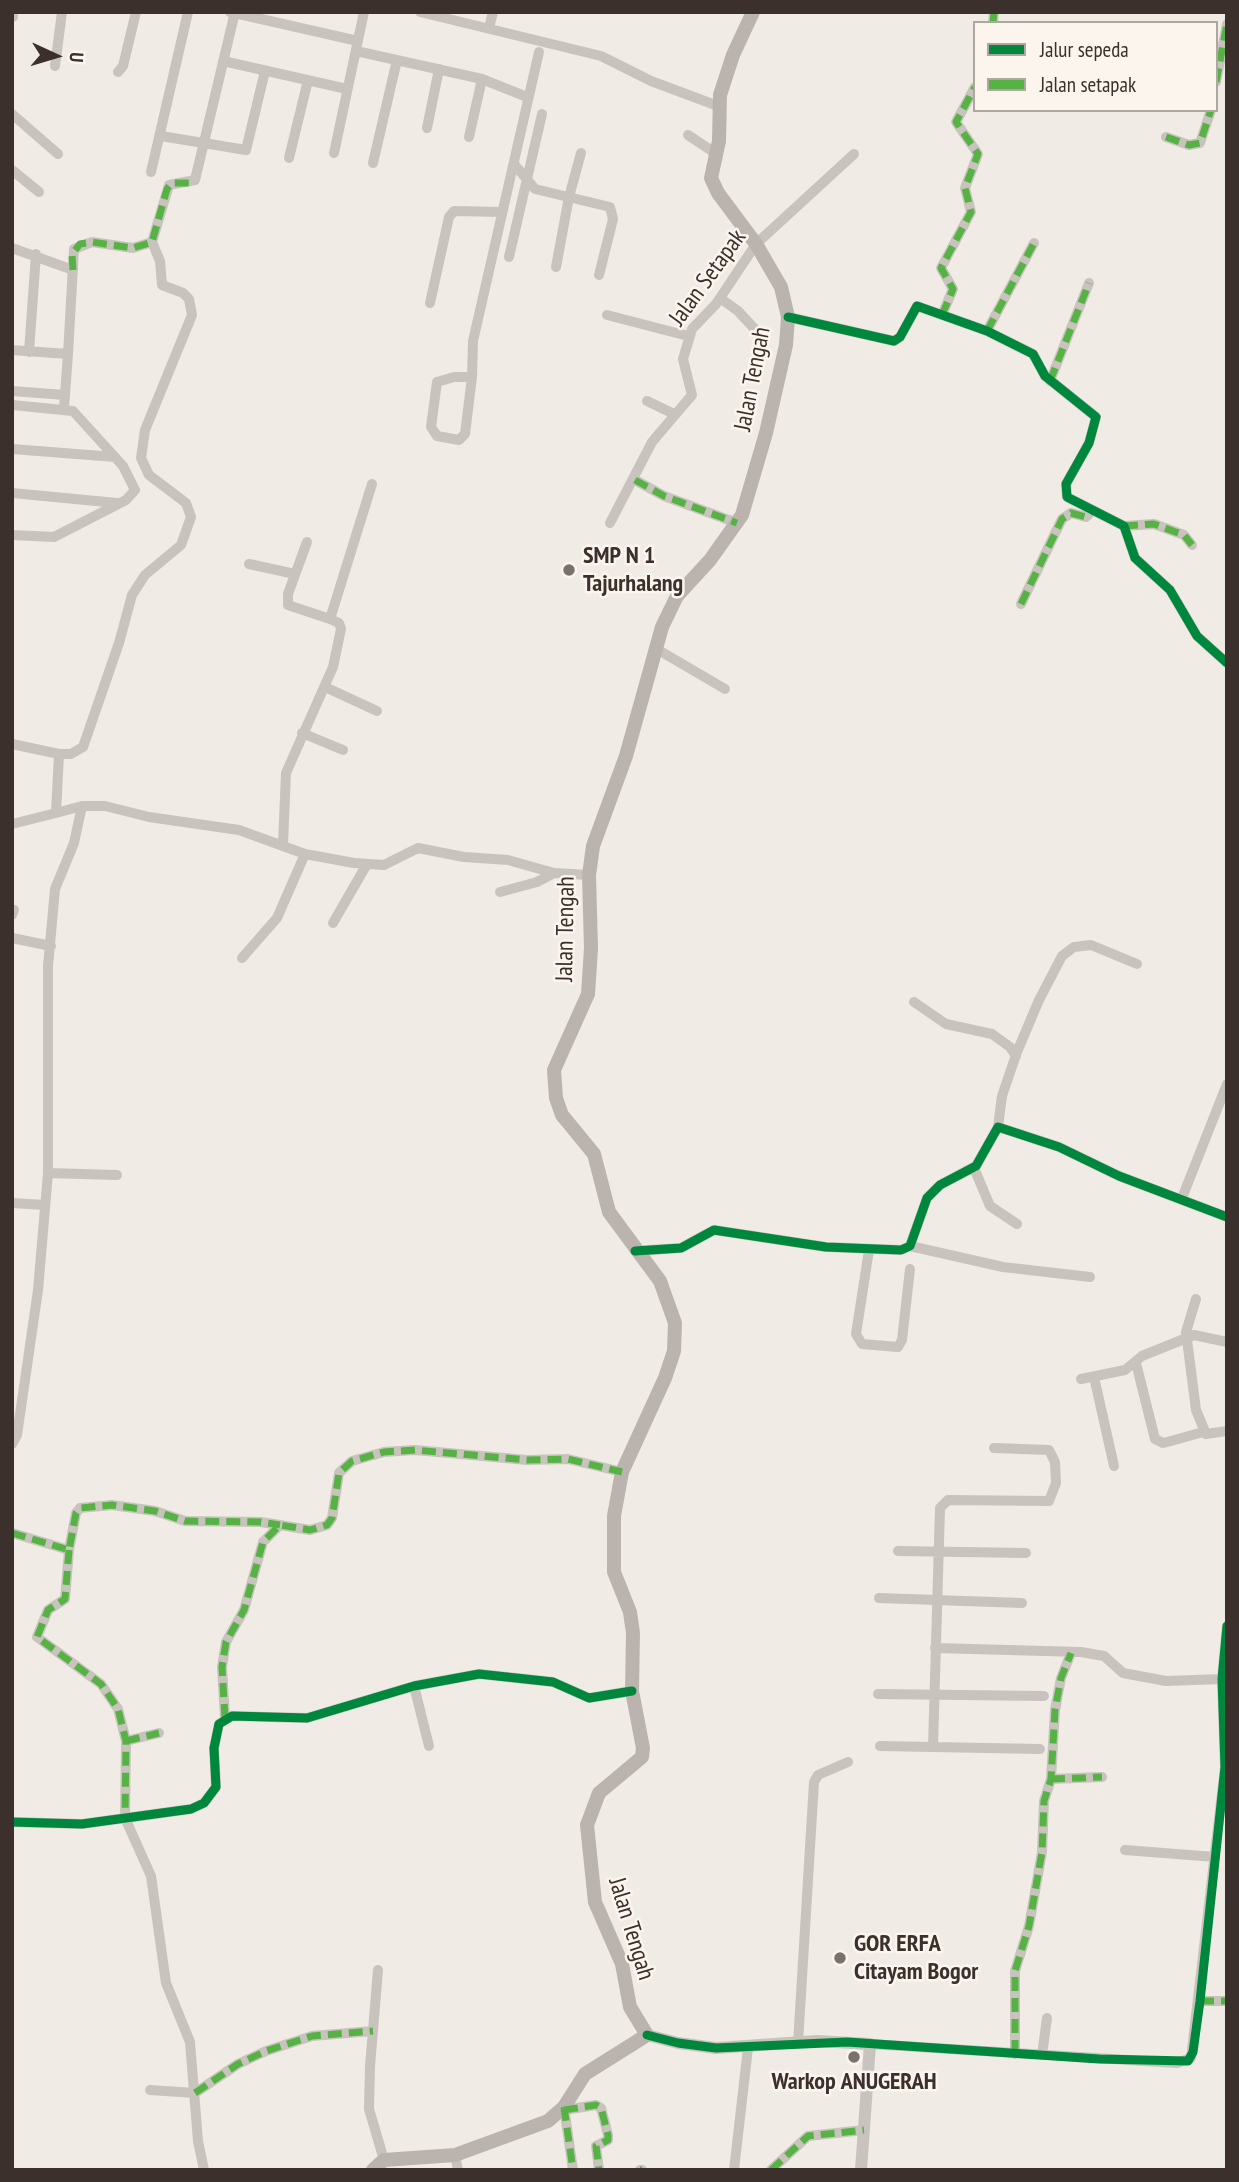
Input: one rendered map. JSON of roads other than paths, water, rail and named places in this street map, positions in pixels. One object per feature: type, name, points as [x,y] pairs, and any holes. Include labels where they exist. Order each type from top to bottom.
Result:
[{"type":"main road","name":"Jalan Tengah","points":[[648,2035],[634,2018],[622,1964],[594,1902],[587,1842],[589,1813],[599,1793],[642,1758],[643,1748],[632,1691],[633,1633],[630,1612],[618,1587],[613,1555],[614,1516],[622,1472],[665,1378],[676,1335],[667,1296],[660,1281],[608,1212],[594,1154],[562,1115],[554,1078],[558,1055],[583,1011],[588,994],[591,948],[589,874],[593,846],[626,756],[655,648],[677,596],[737,523],[766,433],[786,345],[789,317],[780,287],[756,244],[714,186],[711,168],[719,130],[718,106],[726,74],[753,12]]},
{"type":"main road","points":[[373,2170],[384,2160],[456,2162],[548,2121],[564,2108],[585,2074],[648,2035]]},
{"type":"street","points":[[54,66],[62,12]]},
{"type":"street","points":[[118,72],[123,66],[136,12]]},
{"type":"street","points":[[151,172],[188,12]]},
{"type":"street","points":[[334,153],[364,12]]},
{"type":"street","points":[[420,12],[618,63],[651,81],[718,106]]},
{"type":"street","points":[[489,28],[493,12]]},
{"type":"street","points":[[12,744],[59,754],[71,754],[83,747],[119,643],[132,595],[145,575],[181,545],[191,517],[186,503],[149,475],[141,458],[142,438],[192,315],[189,299],[183,293],[162,285],[160,261],[152,242],[167,189],[172,183],[194,181],[233,13],[357,46],[397,60],[482,79],[527,97]]},
{"type":"street","points":[[1218,71],[1227,24]]},
{"type":"street","points":[[532,39],[533,46],[540,52]]},
{"type":"street","points":[[540,52],[548,50],[551,44]]},
{"type":"street","points":[[472,377],[454,377],[438,382],[433,434],[447,439],[463,438],[472,377],[473,341],[527,97],[540,52]]},
{"type":"street","points":[[373,163],[397,60]]},
{"type":"street","points":[[223,61],[347,89]]},
{"type":"street","points":[[428,128],[439,69]]},
{"type":"street","points":[[161,136],[247,149],[265,71]]},
{"type":"street","points":[[469,137],[482,79]]},
{"type":"street","points":[[289,158],[308,80]]},
{"type":"street","points":[[942,315],[953,289],[941,268],[971,212],[965,188],[978,154],[956,122],[973,91]]},
{"type":"street","points":[[1166,137],[1189,145],[1200,143],[1210,112]]},
{"type":"street","points":[[12,114],[58,154]]},
{"type":"street","points":[[509,257],[542,114]]},
{"type":"street","points":[[688,135],[715,153]]},
{"type":"street","points":[[556,267],[569,197],[581,153]]},
{"type":"street","name":"Jalan Setapak","points":[[610,523],[635,480],[652,442],[693,392],[683,359],[688,336],[720,298],[756,244],[854,153]]},
{"type":"street","points":[[514,164],[535,189],[606,206],[612,211],[599,275]]},
{"type":"street","points":[[12,170],[39,192]]},
{"type":"street","points":[[430,303],[449,217],[454,211],[502,212]]},
{"type":"street","points":[[64,408],[74,270],[72,254],[80,244],[100,243],[134,248],[152,242]]},
{"type":"street","points":[[988,331],[1034,243]]},
{"type":"street","points":[[12,248],[36,254],[74,270]]},
{"type":"street","points":[[29,352],[36,254]]},
{"type":"street","points":[[1050,381],[1089,283]]},
{"type":"street","points":[[720,298],[738,311],[762,337]]},
{"type":"street","points":[[789,317],[894,341],[900,337],[917,306],[988,331],[1032,354],[1050,381],[1096,417],[1089,443],[1065,489],[1067,497],[1124,526],[1154,524],[1184,535],[1192,545]]},
{"type":"street","points":[[607,315],[688,336]]},
{"type":"street","points":[[12,351],[68,354]]},
{"type":"street","points":[[12,391],[65,395]]},
{"type":"street","points":[[647,401],[674,414]]},
{"type":"street","points":[[12,405],[64,408],[81,418],[131,478],[135,490],[132,496],[54,537],[12,535]]},
{"type":"street","points":[[12,449],[115,457]]},
{"type":"street","points":[[635,480],[664,496],[737,523]]},
{"type":"street","points":[[330,619],[372,484]]},
{"type":"street","points":[[12,493],[118,503]]},
{"type":"street","points":[[1021,604],[1062,519],[1069,514],[1086,517],[1092,511]]},
{"type":"street","points":[[1124,526],[1131,553],[1170,590],[1197,636],[1227,663]]},
{"type":"street","points":[[283,844],[284,785],[302,733],[325,687],[339,646],[341,629],[339,623],[288,605],[295,574],[307,542]]},
{"type":"street","points":[[249,564],[295,574]]},
{"type":"street","points":[[655,648],[725,689]]},
{"type":"street","points":[[325,687],[377,710]]},
{"type":"street","points":[[302,733],[343,750]]},
{"type":"street","points":[[55,813],[59,754]]},
{"type":"street","points":[[12,824],[82,806],[105,806],[141,816],[239,830],[305,854],[367,864],[383,865],[418,848],[464,857],[508,860],[554,873],[589,874]]},
{"type":"street","points":[[12,1444],[17,1435],[36,1303],[48,1173],[47,1059],[51,946],[57,880],[74,843],[82,806]]},
{"type":"street","points":[[242,958],[277,918],[305,854]]},
{"type":"street","points":[[333,923],[367,864]]},
{"type":"street","points":[[500,892],[537,882],[554,873]]},
{"type":"street","points":[[12,938],[51,946]]},
{"type":"street","points":[[909,1246],[919,1214],[933,1191],[974,1168],[998,1127],[1002,1096],[1016,1056],[1055,965],[1067,950],[1091,945],[1137,964]]},
{"type":"street","points":[[914,1002],[946,1024],[992,1034],[1010,1047],[1016,1056]]},
{"type":"street","points":[[1182,1198],[1227,1084]]},
{"type":"street","points":[[998,1127],[1059,1147],[1119,1176],[1227,1217]]},
{"type":"street","points":[[974,1168],[990,1206],[1017,1224]]},
{"type":"street","points":[[48,1173],[117,1175]]},
{"type":"street","points":[[12,1203],[45,1205]]},
{"type":"street","points":[[635,1251],[681,1248],[714,1230],[869,1250],[901,1250],[909,1246],[1003,1267],[1090,1277]]},
{"type":"street","points":[[869,1250],[856,1334],[862,1344],[898,1347],[902,1340],[910,1269]]},
{"type":"street","points":[[1196,1299],[1188,1319],[1186,1339],[1196,1410],[1203,1432]]},
{"type":"street","points":[[1081,1379],[1125,1370],[1149,1352],[1186,1339],[1203,1336],[1226,1340]]},
{"type":"street","points":[[1136,1363],[1155,1439],[1163,1443],[1203,1432],[1212,1434],[1227,1431]]},
{"type":"street","points":[[1094,1377],[1114,1466]]},
{"type":"street","points":[[933,1747],[940,1511],[945,1501],[1052,1499],[1055,1462],[1049,1450],[994,1448]]},
{"type":"street","points":[[204,2170],[198,2141],[190,2042],[166,1983],[151,1876],[125,1818],[126,1741],[118,1709],[101,1684],[37,1637],[48,1610],[65,1599],[69,1550],[76,1513],[80,1508],[123,1506],[155,1511],[185,1521],[261,1522],[310,1530],[327,1525],[332,1518],[334,1495],[343,1466],[384,1452],[415,1450],[527,1460],[568,1459],[622,1472]]},
{"type":"street","points":[[12,1822],[66,1824],[125,1818],[191,1809],[212,1797],[216,1787],[216,1734],[225,1718],[222,1667],[226,1642],[244,1610],[262,1542],[280,1525]]},
{"type":"street","points":[[12,1534],[69,1550]]},
{"type":"street","points":[[898,1551],[1026,1553]]},
{"type":"street","points":[[879,1598],[1022,1603]]},
{"type":"street","points":[[648,2035],[694,2046],[748,2048],[798,2043],[870,2044],[1015,2054],[1188,2061],[1193,2052],[1200,2001],[1225,1767],[1222,1679],[1227,1626]]},
{"type":"street","points":[[935,1648],[1104,1656],[1123,1673],[1166,1681],[1222,1679]]},
{"type":"street","points":[[1015,2054],[1015,1971],[1030,1926],[1043,1838],[1044,1801],[1051,1779],[1055,1710],[1061,1678],[1071,1653]]},
{"type":"street","points":[[225,1718],[244,1714],[307,1718],[414,1686],[479,1674],[553,1682],[589,1698],[632,1691]]},
{"type":"street","points":[[414,1686],[429,1746]]},
{"type":"street","points":[[877,1694],[1044,1696]]},
{"type":"street","points":[[126,1741],[159,1733]]},
{"type":"street","points":[[880,1746],[1040,1749]]},
{"type":"street","points":[[798,2043],[814,1783],[818,1775],[848,1762]]},
{"type":"street","points":[[1051,1779],[1102,1777]]},
{"type":"street","points":[[1125,1850],[1215,1861],[1227,1867]]},
{"type":"street","points":[[378,1970],[369,2109],[384,2160]]},
{"type":"street","points":[[1200,2001],[1227,2001]]},
{"type":"street","points":[[1042,2055],[1047,2018]]},
{"type":"street","points":[[150,2090],[195,2093],[238,2064],[275,2048],[312,2036],[373,2031]]},
{"type":"street","points":[[861,2170],[870,2044]]},
{"type":"street","points":[[734,2170],[748,2048]]},
{"type":"street","points":[[573,2170],[564,2108],[596,2105],[601,2108],[608,2135],[608,2140],[596,2146],[599,2170]]},
{"type":"street","points":[[771,2170],[807,2136],[864,2130]]},
{"type":"place","name":"SMP N 1 Tajurhalang","points":[[569,570]]},
{"type":"place","name":"GOR ERFA Citayam Bogor","points":[[840,1958]]},
{"type":"place","name":"Warkop ANUGERAH","points":[[854,2057]]}]
